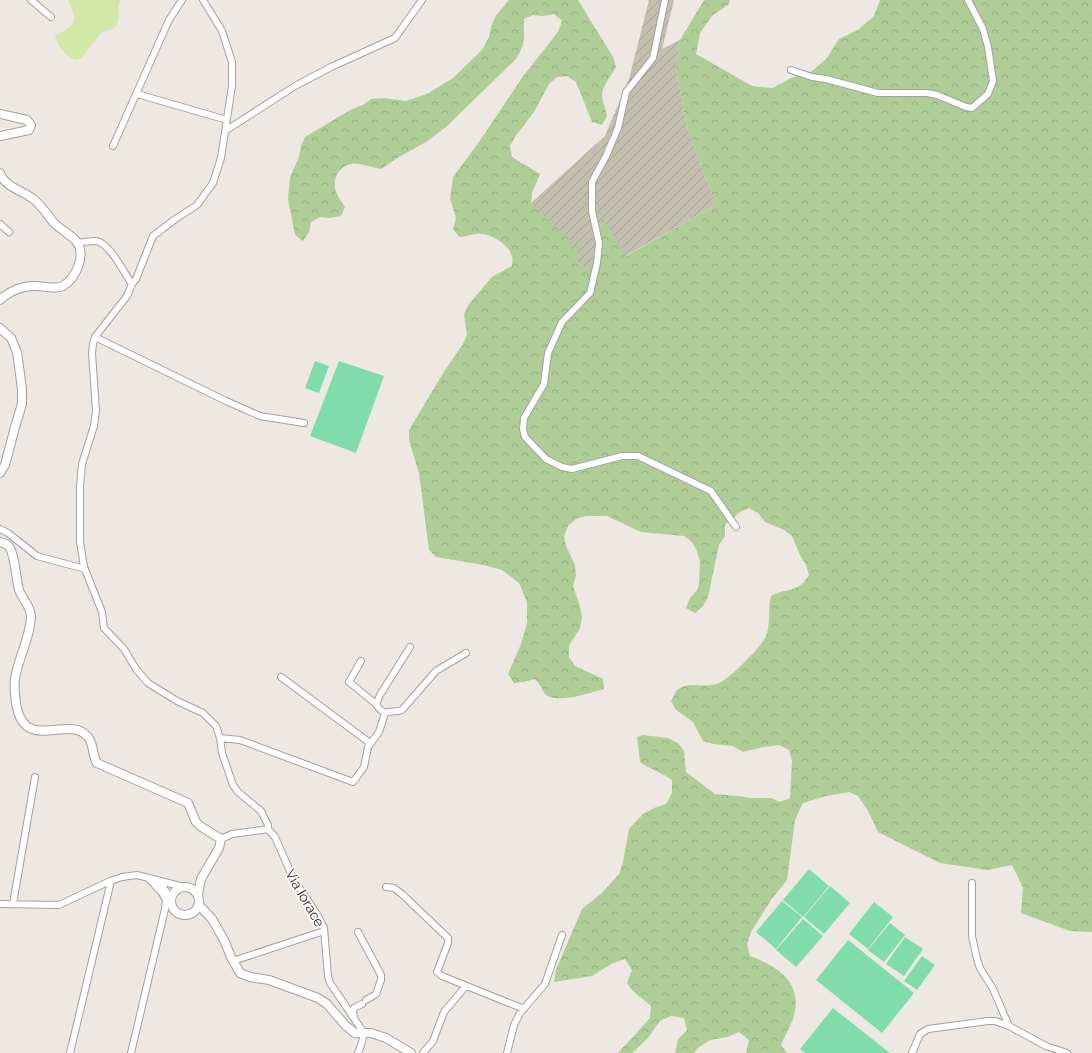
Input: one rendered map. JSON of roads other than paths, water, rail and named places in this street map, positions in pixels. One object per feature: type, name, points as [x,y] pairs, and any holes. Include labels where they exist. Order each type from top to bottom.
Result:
[{"type":"street","points":[[31,0],[51,17]]},
{"type":"street","points":[[113,146],[169,20],[182,0]]},
{"type":"street","points":[[203,0],[222,31],[232,62],[232,86],[226,131],[221,158],[213,183],[197,205],[153,236],[128,296],[95,337],[260,416],[304,423]]},
{"type":"street","points":[[226,131],[295,86],[331,67],[395,38],[422,0]]},
{"type":"street","points":[[665,0],[653,58],[626,92],[618,128],[606,156],[592,182],[592,211],[599,243],[597,263],[590,293],[562,322],[548,353],[544,384],[524,418],[523,429],[525,437],[546,459],[562,467],[572,469],[622,456],[638,456],[711,491],[736,527]]},
{"type":"street","points":[[791,70],[812,77],[826,79],[878,93],[927,93],[943,97],[972,108],[988,94],[993,81],[988,47],[983,29],[968,0]]},
{"type":"street","points":[[137,94],[227,120]]},
{"type":"street","points":[[0,114],[27,120],[31,125],[29,130],[0,136]]},
{"type":"street","points":[[0,173],[5,182],[33,198],[56,225],[78,243],[79,248],[79,262],[75,272],[67,283],[56,288],[28,286],[13,291],[0,300]]},
{"type":"street","points":[[0,224],[9,232]]},
{"type":"street","points":[[78,243],[91,241],[103,244],[111,252],[132,284]]},
{"type":"street","points":[[0,328],[12,342],[19,358],[22,404],[13,434],[8,459],[0,473]]},
{"type":"street","name":"Via Iorace","points":[[95,337],[92,353],[96,411],[94,426],[82,464],[80,486],[80,542],[85,569],[102,612],[104,628],[124,650],[136,669],[148,683],[177,701],[203,713],[216,726],[220,738],[222,754],[233,785],[238,792],[261,811],[268,828],[275,837],[293,878],[318,916],[324,931],[330,983],[354,1021],[364,1033]]},
{"type":"street","points":[[0,530],[8,533],[37,556],[85,569]]},
{"type":"street","points":[[0,542],[11,549],[20,591],[31,612],[30,627],[15,679],[16,703],[19,716],[24,724],[28,728],[40,730],[64,729],[76,730],[83,733],[89,737],[92,743],[93,758],[97,763],[188,803],[196,822],[221,839]]},
{"type":"street","points":[[376,704],[410,646]]},
{"type":"street","points":[[385,713],[389,711],[399,712],[402,710],[436,671],[466,653]]},
{"type":"street","points":[[362,661],[349,682],[385,713]]},
{"type":"street","points":[[280,677],[370,743]]},
{"type":"street","points":[[220,738],[240,740],[353,782],[364,767],[366,752],[370,743],[379,732],[385,713]]},
{"type":"street","points":[[13,904],[35,777]]},
{"type":"street","points":[[221,839],[232,834],[268,828]]},
{"type":"street","points":[[191,914],[199,905],[198,894],[200,879],[219,848],[221,839]]},
{"type":"street","points":[[0,904],[59,905],[111,881],[122,877],[137,875],[193,889],[198,894]]},
{"type":"street","points":[[151,879],[163,887],[171,899],[173,907],[178,913],[185,915],[191,914],[212,919]]},
{"type":"street","points":[[131,1053],[165,909],[166,900],[151,879]]},
{"type":"street","points":[[171,899],[175,891],[200,879]]},
{"type":"street","points":[[70,1053],[111,881]]},
{"type":"street","points":[[972,883],[972,936],[977,959],[980,968],[993,989],[1009,1026]]},
{"type":"street","points":[[386,887],[394,888],[403,895],[448,938],[448,944],[437,972],[442,976],[524,1009]]},
{"type":"street","points":[[199,905],[212,919],[240,973],[250,977],[270,980],[318,998],[327,1004],[346,1026],[355,1033],[371,1033],[386,1038],[411,1053]]},
{"type":"street","points":[[233,961],[324,931]]},
{"type":"street","points":[[354,1021],[354,1008],[376,994],[381,980],[381,975],[358,932]]},
{"type":"street","points":[[507,1053],[514,1025],[524,1009],[545,984],[562,935]]},
{"type":"street","points":[[423,1053],[433,1041],[444,1012],[466,986]]},
{"type":"street","points":[[912,1053],[920,1034],[928,1029],[988,1021],[995,1021],[1009,1026],[1046,1046],[1067,1053]]},
{"type":"street","points":[[358,1053],[364,1033]]}]
